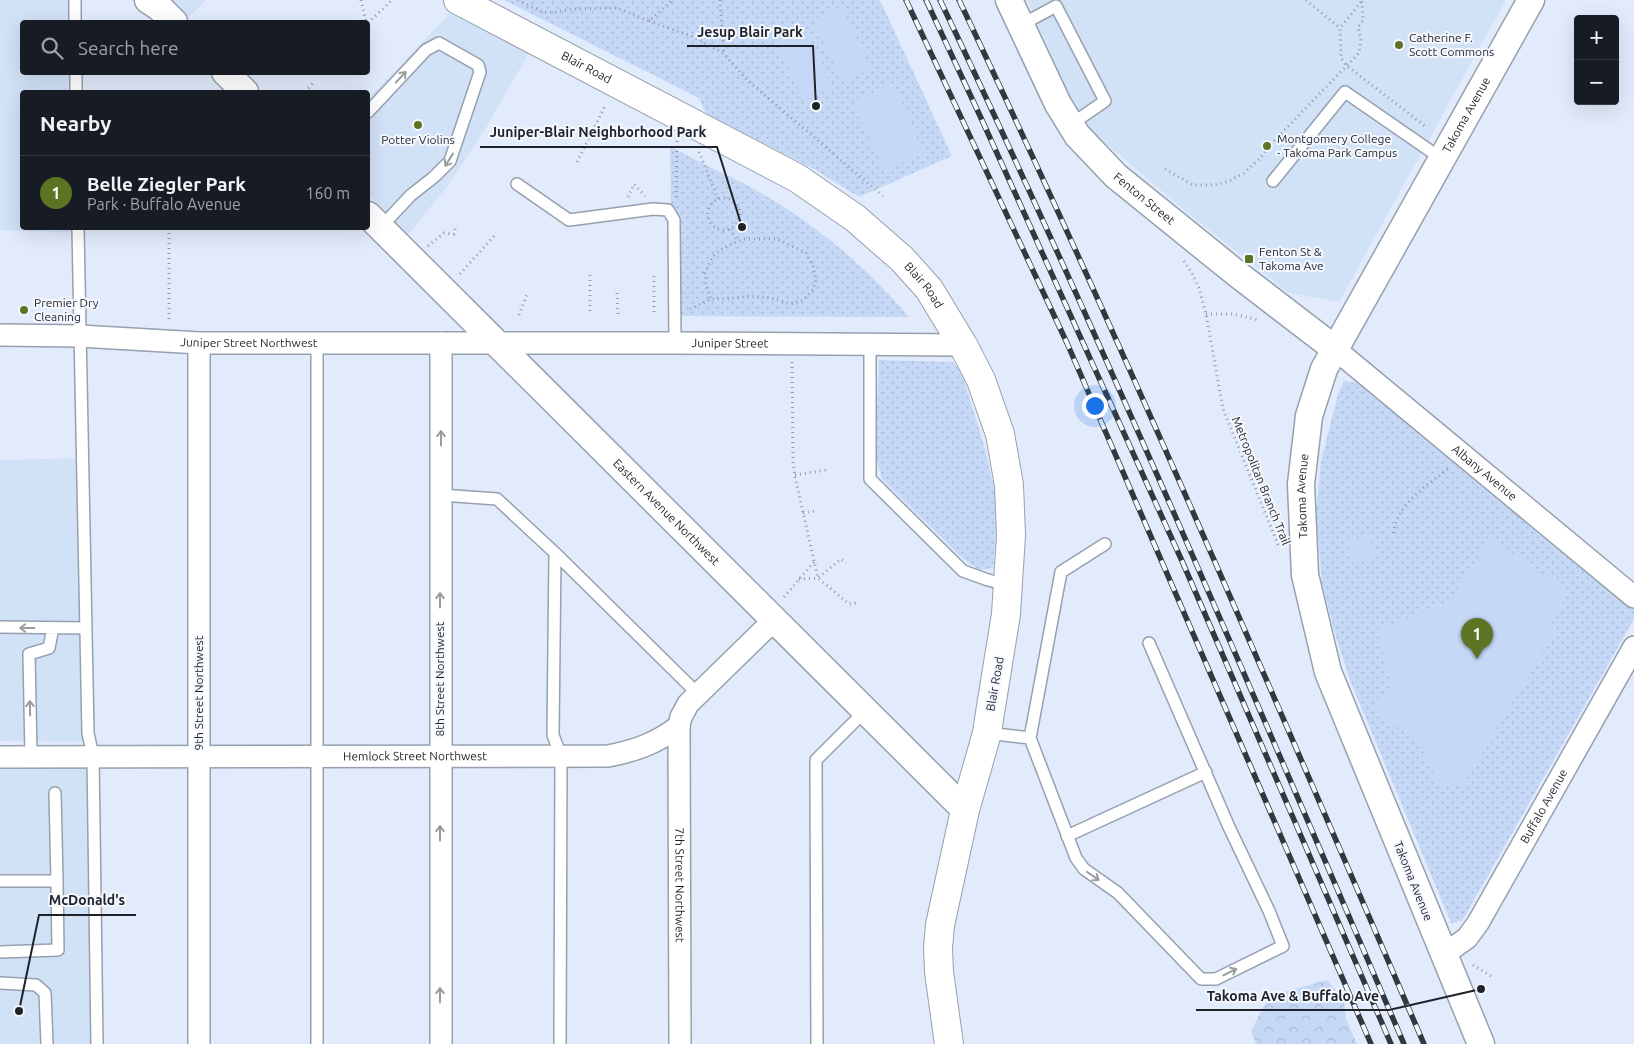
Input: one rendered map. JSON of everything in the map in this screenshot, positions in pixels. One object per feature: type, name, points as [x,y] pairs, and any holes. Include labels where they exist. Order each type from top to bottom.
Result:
[{"type":"main road","name":"Blair Road","points":[[458,0],[798,178],[855,218],[902,259],[929,290],[963,345],[981,380],[997,425],[1006,468],[1009,485],[1011,535],[1001,652],[987,732],[965,810],[942,909],[939,933],[939,972],[949,1044]]},
{"type":"street","name":"Fenton Street","points":[[1009,0],[1058,104],[1077,135],[1116,176],[1236,273],[1335,349]]},
{"type":"street","name":"Takoma Avenue","points":[[1481,1044],[1455,958],[1328,672],[1305,575],[1301,484],[1309,416],[1324,369],[1531,0]]},
{"type":"street","points":[[227,75],[242,90]]},
{"type":"street","name":"Eastern Avenue Northwest","points":[[374,221],[496,343],[779,609],[865,711],[965,810]]},
{"type":"street","name":"Juniper Street Northwest","points":[[0,335],[80,336],[199,343],[496,343]]},
{"type":"street","name":"9th Street Northwest","points":[[199,343],[199,1044]]},
{"type":"street","name":"8th Street Northwest","points":[[441,343],[441,1044]]},
{"type":"street","name":"Juniper Street","points":[[496,343],[963,345]]},
{"type":"street","name":"Albany Avenue","points":[[1335,349],[1634,597]]},
{"type":"street","points":[[680,726],[681,717],[688,704],[779,609]]},
{"type":"street","name":"Buffalo Avenue","points":[[1455,958],[1478,924],[1634,647]]},
{"type":"street","name":"Hemlock Street Northwest","points":[[0,757],[608,756],[642,748],[666,737],[680,726]]},
{"type":"street","name":"7th Street Northwest","points":[[680,726],[680,1044]]},
{"type":"lane","points":[[75,0],[75,20]]},
{"type":"lane","points":[[1021,25],[1056,6],[1105,101],[1070,125]]},
{"type":"lane","points":[[370,110],[426,50],[439,43],[478,65],[480,72],[450,161],[434,178],[374,221]]},
{"type":"lane","points":[[76,75],[76,90]]},
{"type":"lane","points":[[1273,181],[1345,92],[1442,159]]},
{"type":"lane","points":[[516,184],[569,220],[653,208],[668,210],[674,220],[675,343]]},
{"type":"lane","points":[[78,230],[88,732],[93,756],[97,1044]]},
{"type":"lane","points":[[317,343],[317,1044]]},
{"type":"lane","points":[[870,344],[870,479],[963,571],[1008,585]]},
{"type":"lane","points":[[440,495],[497,499],[556,553],[698,694]]},
{"type":"lane","points":[[1105,544],[1061,572],[1030,738],[1067,836],[1076,858],[1084,870],[1118,893],[1201,979],[1216,979],[1283,946],[1149,643]]},
{"type":"lane","points":[[556,553],[553,736],[561,756],[560,1044]]},
{"type":"lane","points":[[0,627],[86,628]]},
{"type":"lane","points":[[30,756],[29,654],[49,648],[53,628]]},
{"type":"lane","points":[[817,1044],[816,760],[865,711]]},
{"type":"lane","points":[[987,732],[1030,738]]},
{"type":"lane","points":[[1067,836],[1206,772]]},
{"type":"lane","points":[[0,952],[58,950],[55,793]]},
{"type":"lane","points":[[0,881],[56,881]]},
{"type":"lane","points":[[0,983],[36,985],[45,993],[47,1044]]},
{"type":"path","points":[[361,0],[366,20]]},
{"type":"path","points":[[370,20],[392,0]]},
{"type":"path","points":[[518,0],[540,11],[549,13],[617,8],[694,37],[724,54],[747,80],[883,196]]},
{"type":"path","points":[[649,21],[673,0]]},
{"type":"path","points":[[720,0],[724,54]]},
{"type":"path","points":[[1306,0],[1340,28]]},
{"type":"path","points":[[1362,1],[1340,28],[1341,58],[1347,66],[1425,126]]},
{"type":"path","points":[[1165,169],[1193,185],[1215,185],[1229,181],[1244,173],[1358,53],[1361,40],[1358,27],[1363,21],[1362,1]]},
{"type":"path","points":[[307,90],[314,82]]},
{"type":"path","points":[[577,162],[608,99]]},
{"type":"path","points":[[674,220],[677,179],[677,136]]},
{"type":"path","points":[[697,147],[718,199]]},
{"type":"path","points":[[718,199],[732,200],[738,208],[739,221],[736,226],[730,229],[716,229],[709,221],[707,212],[709,207],[718,199]]},
{"type":"path","points":[[428,247],[444,233],[454,234],[456,225]]},
{"type":"path","points":[[730,229],[737,242]]},
{"type":"path","points":[[169,230],[169,319]]},
{"type":"path","points":[[458,277],[495,235]]},
{"type":"path","points":[[675,315],[711,300],[727,300],[750,296],[771,298],[791,304],[803,300],[813,290],[816,280],[813,266],[806,252],[777,239],[743,239],[724,248],[713,256],[705,273],[706,286],[711,300]]},
{"type":"path","name":"Metropolitan Branch Trail","points":[[1182,258],[1193,274],[1199,288],[1206,314],[1223,409],[1242,452],[1281,554]]},
{"type":"path","points":[[590,274],[590,315]]},
{"type":"path","points":[[654,276],[654,315]]},
{"type":"path","points":[[617,293],[618,315]]},
{"type":"path","points":[[519,315],[527,294]]},
{"type":"path","points":[[1206,314],[1233,314],[1265,322]]},
{"type":"path","points":[[792,344],[795,475],[818,578],[849,604],[855,603],[857,600]]},
{"type":"path","points":[[1394,534],[1397,518],[1414,497],[1451,467]]},
{"type":"path","points":[[795,475],[827,470]]},
{"type":"path","points":[[803,513],[814,512]]},
{"type":"path","points":[[799,580],[818,578],[841,559],[846,563]]},
{"type":"path","points":[[779,609],[814,561]]},
{"type":"path","points":[[1455,958],[1491,976]]},
{"type":"shaded area","points":[[0,0],[80,0],[80,20],[20,20],[20,75],[81,75],[82,90],[20,90],[20,230],[85,230],[85,233],[0,230]]},
{"type":"shaded area","points":[[173,0],[206,0],[189,17]]},
{"type":"shaded area","name":"Montgomery College - Takoma Park Campus","points":[[1027,0],[1506,0],[1339,302],[1289,293],[1184,210],[1081,122]]},
{"type":"shaded area","points":[[452,11],[530,51],[487,126],[449,184],[408,235],[370,196],[370,97]]},
{"type":"shaded area","points":[[87,458],[94,742],[0,741],[0,460]]},
{"type":"shaded area","points":[[0,767],[94,767],[101,1044],[0,1044]]},
{"type":"green space","points":[[504,0],[880,0],[952,156],[859,197],[814,169],[706,114],[699,98]]},
{"type":"green space","points":[[842,7],[871,69],[842,82],[813,20]]},
{"type":"green space","points":[[804,24],[832,87],[804,100],[774,38]]},
{"type":"green space","points":[[893,84],[924,153],[884,171],[853,102]]},
{"type":"green space","points":[[670,146],[756,190],[819,231],[875,280],[909,317],[673,316]]},
{"type":"green space","points":[[879,360],[952,362],[961,370],[985,449],[998,505],[993,568],[979,570],[960,556],[882,479],[875,456]]},
{"type":"green space","points":[[1344,381],[1358,383],[1487,491],[1634,609],[1634,619],[1462,921],[1451,923],[1350,680],[1336,637],[1322,583],[1316,514],[1321,461],[1338,394]]},
{"type":"green space","points":[[1369,535],[1375,558],[1353,564],[1347,541]]},
{"type":"green space","points":[[1492,539],[1570,592],[1551,620],[1556,631],[1463,784],[1438,783],[1418,741],[1374,711],[1392,685],[1379,630],[1449,601]]},
{"type":"green space","points":[[1327,980],[1344,1000],[1346,1019],[1357,1044],[1256,1044],[1251,1031],[1264,1006],[1276,994]]},
{"type":"railway","points":[[906,0],[1067,343],[1371,1044]]},
{"type":"railway","points":[[926,0],[1182,561],[1391,1044]]},
{"type":"railway","points":[[940,0],[1119,389],[1404,1044]]},
{"type":"railway","points":[[959,0],[1080,259],[1138,389],[1424,1044]]},
{"type":"place","name":"Catherine F. Scott Commons","points":[[1399,45]]},
{"type":"place","name":"Jesup Blair Park","points":[[816,106]]},
{"type":"place","name":"Potter Violins","points":[[418,125]]},
{"type":"place","name":"Montgomery College - Takoma Park Campus","points":[[1267,146]]},
{"type":"place","name":"Juniper-Blair Neighborhood Park","points":[[742,227]]},
{"type":"place","name":"Fenton St & Takoma Ave","points":[[1249,259]]},
{"type":"place","name":"Premier Dry Cleaning","points":[[24,310]]},
{"type":"place","name":"Belle Ziegler Park","points":[[1477,659]]},
{"type":"place","name":"Takoma Ave & Buffalo Ave","points":[[1481,989]]},
{"type":"place","name":"McDonald's","points":[[19,1011]]}]
